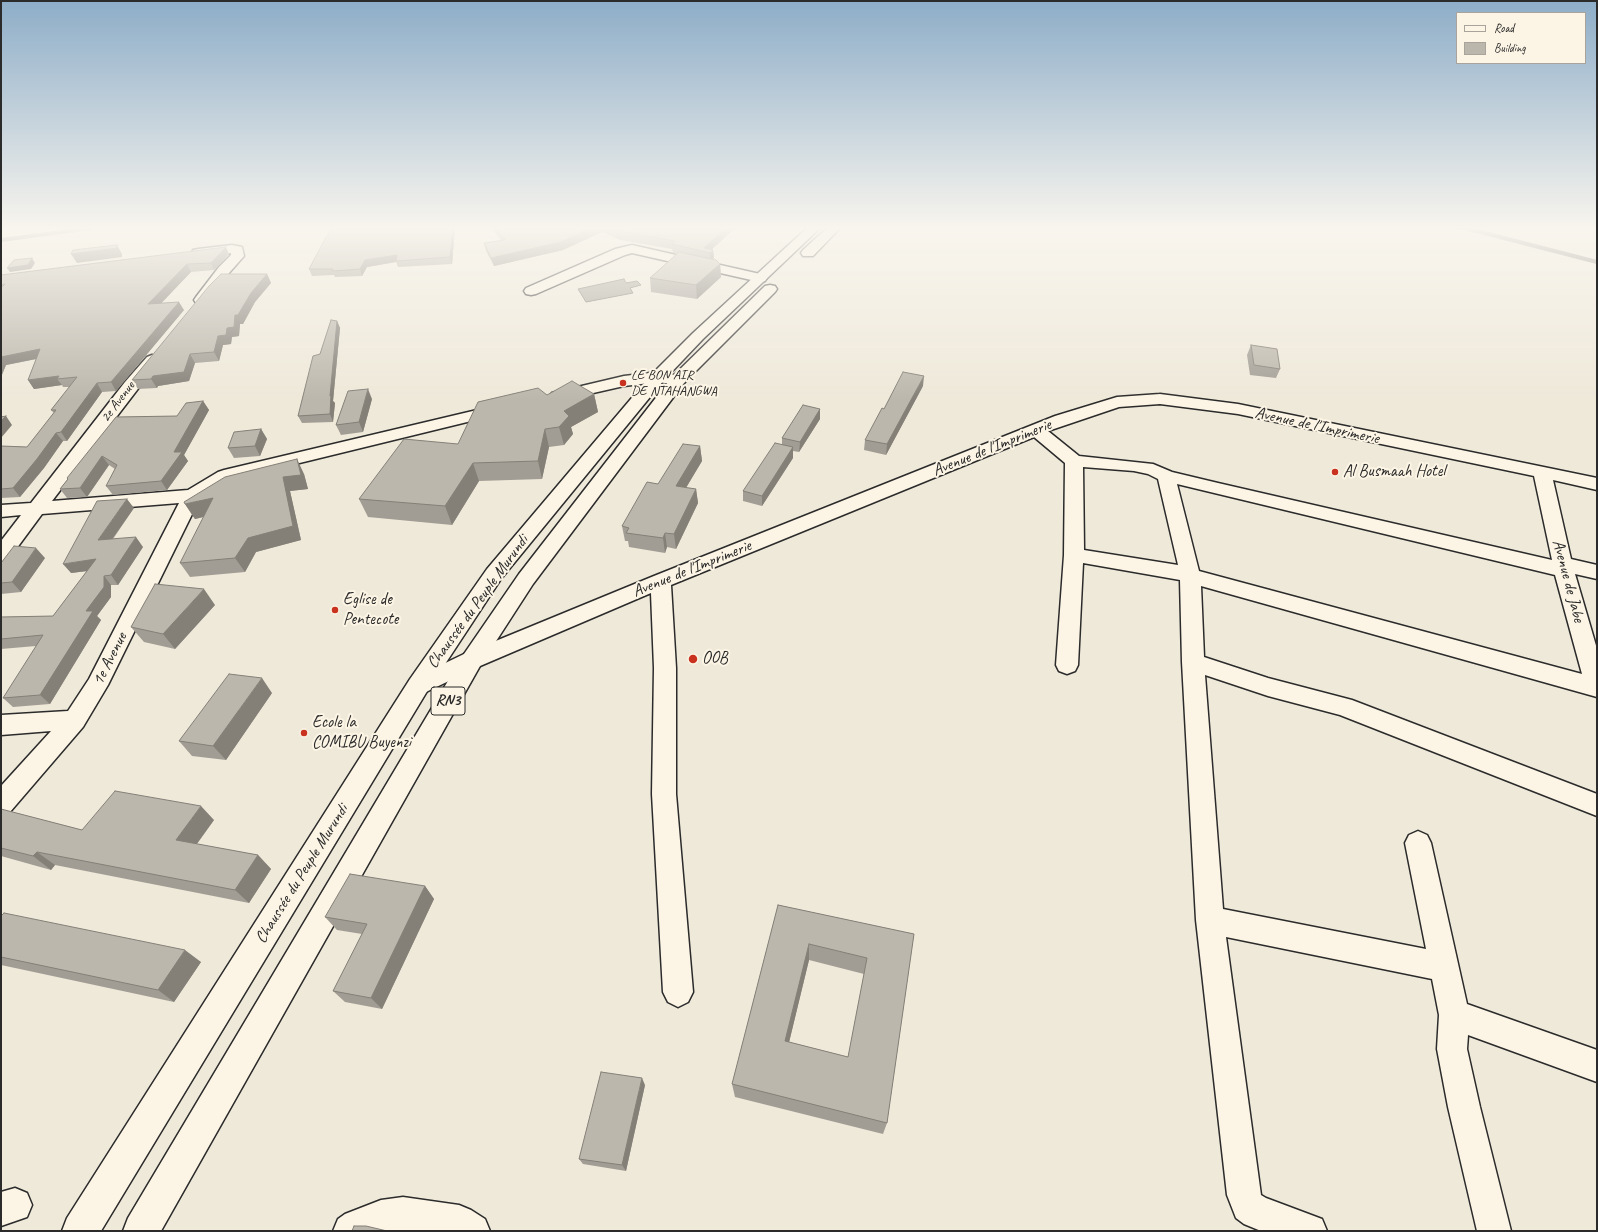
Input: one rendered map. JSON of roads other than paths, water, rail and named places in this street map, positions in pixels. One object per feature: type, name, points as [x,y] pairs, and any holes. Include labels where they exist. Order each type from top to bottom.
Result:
[{"type":"highway","name":"Chaussée du Peuple Murundi","points":[[141,1231],[472,660],[526,578],[698,336],[752,285]]},
{"type":"highway","name":"Chaussée du Peuple Murundi","points":[[80,1231],[418,686],[494,574],[668,379],[724,334],[774,285]]},
{"type":"street","points":[[192,312],[212,285]]},
{"type":"street","points":[[531,291],[544,285]]},
{"type":"street","name":"2e Avenue","points":[[1,555],[131,384],[162,348]]},
{"type":"street","points":[[542,399],[624,381],[668,379]]},
{"type":"street","name":"Avenue de l'Imprimerie","points":[[418,686],[472,660],[661,581],[1061,420],[1117,402],[1160,399],[1238,409],[1597,484]]},
{"type":"street","points":[[1,511],[192,496],[224,476],[512,406]]},
{"type":"street","points":[[1036,430],[1074,461],[1153,469],[1166,476],[1564,567],[1597,572]]},
{"type":"street","points":[[1068,665],[1074,555],[1074,461]]},
{"type":"street","name":"Avenue de Jabe","points":[[1542,473],[1564,567],[1592,654],[1597,688]]},
{"type":"street","points":[[1166,476],[1190,575],[1193,662],[1210,920],[1244,1195],[1248,1206],[1256,1212],[1310,1231]]},
{"type":"street","name":"1e Avenue","points":[[1,804],[75,720],[97,685],[192,496]]},
{"type":"street","points":[[1074,555],[1190,575],[1597,688]]},
{"type":"street","points":[[661,581],[665,668],[664,794],[678,992]]},
{"type":"street","points":[[1193,662],[1268,687],[1344,707],[1597,805]]},
{"type":"street","points":[[1,725],[75,720]]},
{"type":"street","points":[[1418,843],[1454,1015],[1452,1050],[1494,1231]]},
{"type":"street","points":[[1210,920],[1444,968]]},
{"type":"street","points":[[1454,1015],[1597,1066]]},
{"type":"street","points":[[350,1231],[357,1226],[381,1217],[403,1214],[459,1222],[473,1231]]},
{"type":"place","name":"LE BON AIR DE NTAHANGWA","points":[[623,383]]},
{"type":"place","name":"Al Busmaah Hotel","points":[[1335,472]]},
{"type":"place","name":"Eglise de Pentecote","points":[[335,610]]},
{"type":"place","name":"OOB","points":[[693,659]]},
{"type":"place","name":"Ecole la COMIBU Buyenzi","points":[[304,733]]}]
